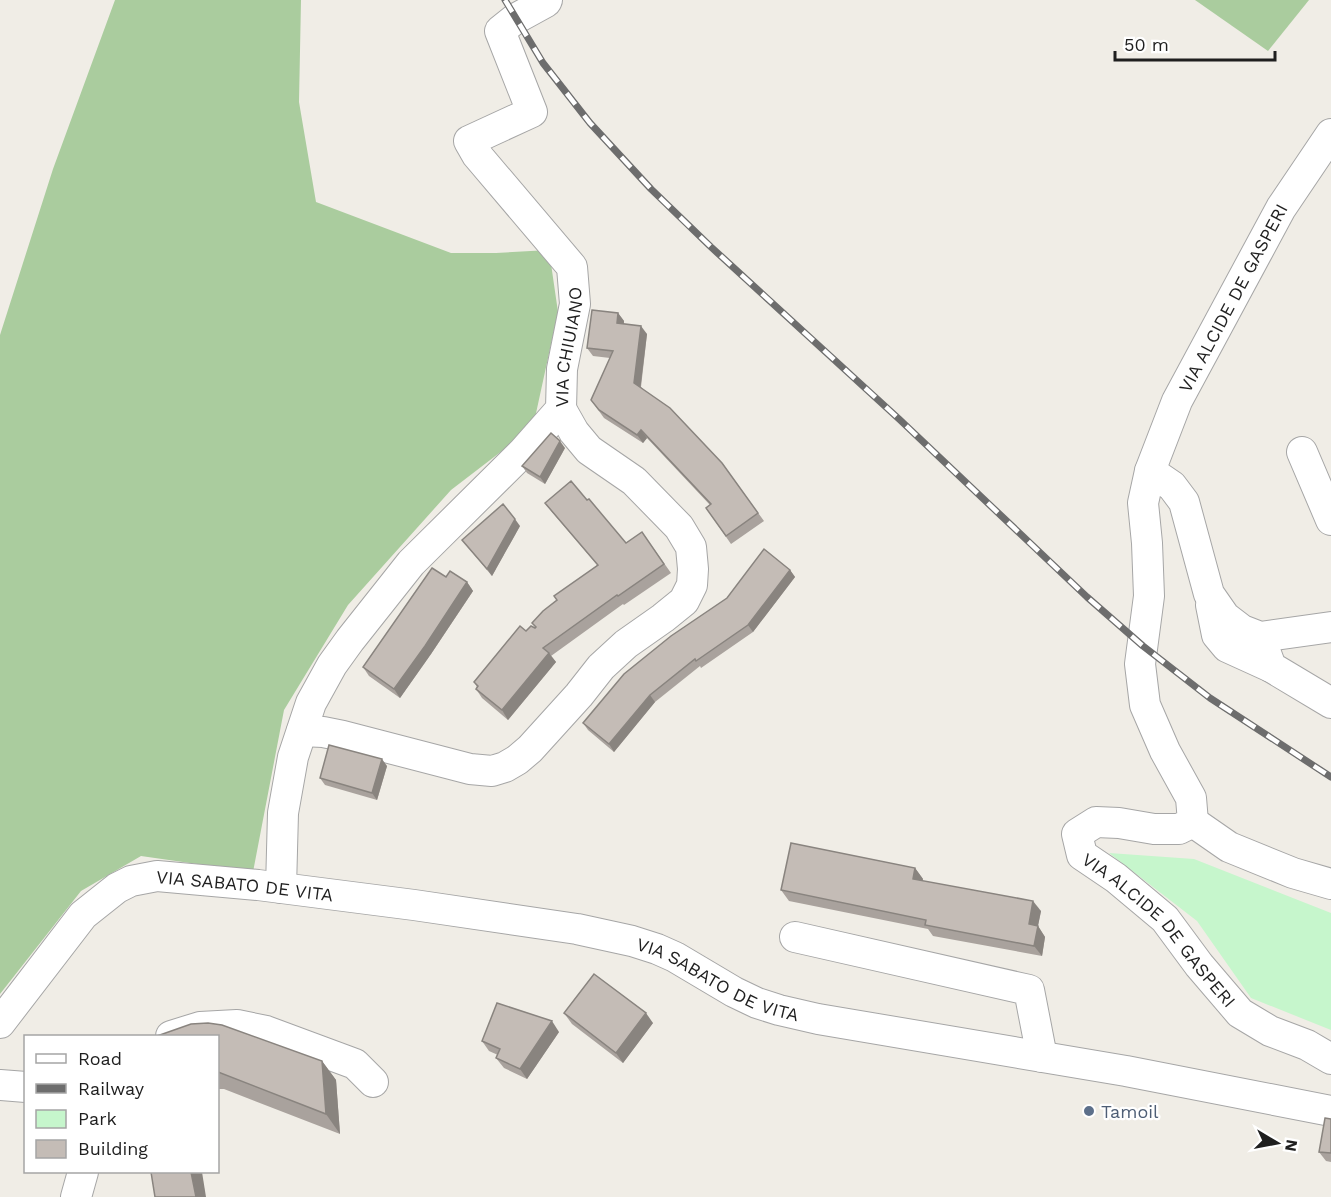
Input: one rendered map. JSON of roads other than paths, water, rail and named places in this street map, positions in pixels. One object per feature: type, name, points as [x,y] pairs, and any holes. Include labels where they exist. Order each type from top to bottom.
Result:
[{"type":"street","name":"VIA CHIUIANO","points":[[269,886],[293,757],[312,703],[332,665],[411,563],[523,452],[561,409],[562,369],[575,304],[572,267],[477,155],[469,141],[532,112],[500,31],[547,0]]},
{"type":"street","name":"VIA ALCIDE DE GASPERI","points":[[1331,134],[1281,208],[1177,401],[1150,471],[1143,503],[1149,596],[1140,664],[1145,705],[1165,751],[1191,798],[1193,822],[1179,829],[1154,829],[1096,822],[1077,834],[1082,855],[1116,878],[1165,919],[1199,965],[1240,1012],[1270,1031],[1307,1045],[1331,1059]]},
{"type":"street","points":[[302,731],[344,736],[470,769],[492,771],[505,767],[530,749],[601,667],[626,644],[684,601],[693,585],[693,569],[691,547],[679,527],[634,481],[589,450],[574,432],[561,409]]},
{"type":"street","points":[[1302,452],[1331,520]]},
{"type":"street","points":[[1150,471],[1172,486],[1184,502],[1209,594],[1216,635],[1227,647],[1271,667],[1331,703]]},
{"type":"street","points":[[1209,594],[1225,617],[1242,630],[1260,637],[1331,627]]},
{"type":"street","points":[[1260,637],[1271,667]]},
{"type":"street","points":[[1193,822],[1229,847],[1293,873],[1331,884]]},
{"type":"street","name":"VIA SABATO DE VITA","points":[[0,1023],[83,915],[117,888],[131,881],[157,876],[269,886],[577,929],[657,949],[734,992],[778,1010],[818,1019],[1148,1075],[1331,1111]]},
{"type":"street","points":[[795,937],[1029,990],[1042,1057]]},
{"type":"street","points":[[174,1035],[200,1027],[237,1025],[266,1031],[355,1064],[373,1082]]},
{"type":"street","points":[[0,1085],[24,1087]]},
{"type":"street","points":[[76,1197],[83,1173]]},
{"type":"railway","points":[[505,0],[543,63],[590,123],[651,189],[711,247],[899,419],[1087,597],[1143,646],[1210,698],[1331,777]]},
{"type":"place","name":"Tamoil","points":[[1089,1111]]}]
